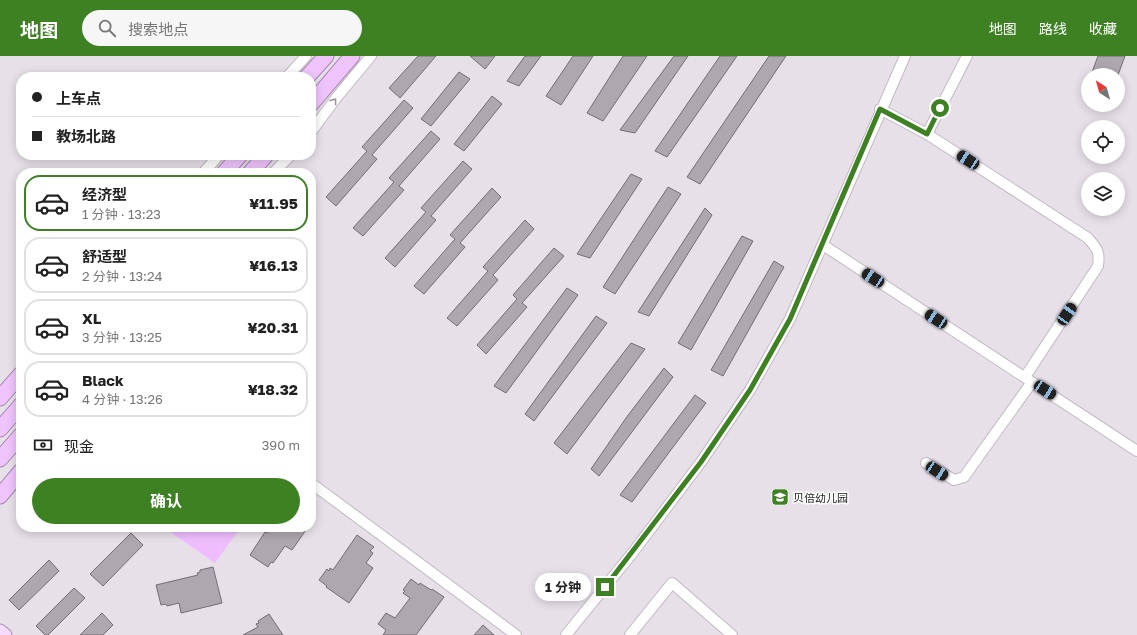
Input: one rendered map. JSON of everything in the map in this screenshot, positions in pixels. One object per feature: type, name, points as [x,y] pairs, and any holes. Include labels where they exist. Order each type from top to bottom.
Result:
[{"type":"highway","points":[[312,72],[326,56]]},
{"type":"highway","points":[[316,98],[352,56]]},
{"type":"highway","points":[[228,168],[236,160]]},
{"type":"highway","points":[[254,168],[262,160]]},
{"type":"highway","points":[[0,398],[16,380]]},
{"type":"highway","points":[[0,429],[16,411]]},
{"type":"highway","points":[[0,459],[16,441]]},
{"type":"highway","points":[[0,496],[16,477]]},
{"type":"main road","points":[[0,631],[5,635]]},
{"type":"street","points":[[292,72],[306,56]]},
{"type":"street","points":[[316,125],[371,56]]},
{"type":"street","points":[[566,635],[634,551],[701,462],[750,390],[790,319],[904,56]]},
{"type":"street","points":[[927,134],[967,56]]},
{"type":"street","points":[[880,109],[927,134],[1088,238],[1100,255],[1098,266],[1092,276],[1028,379],[964,477],[954,480],[926,463]]},
{"type":"street","points":[[207,168],[215,160]]},
{"type":"street","points":[[278,168],[286,160]]},
{"type":"street","points":[[823,245],[1137,451]]},
{"type":"street","points":[[316,487],[516,635]]},
{"type":"street","points":[[630,635],[672,583],[732,635]]},
{"type":"shaded area","points":[[170,532],[237,532],[215,563]]},
{"type":"building","points":[[418,56],[436,56],[400,98],[389,88]]},
{"type":"building","points":[[470,56],[495,56],[485,69]]},
{"type":"building","points":[[525,56],[541,56],[519,86],[507,81]]},
{"type":"building","points":[[573,56],[593,56],[561,105],[546,96]]},
{"type":"building","points":[[623,56],[647,56],[603,121],[587,113]]},
{"type":"building","points":[[674,56],[688,56],[635,133],[620,130]]},
{"type":"building","points":[[720,56],[737,56],[667,157],[655,151]]},
{"type":"building","points":[[769,56],[786,56],[700,184],[687,177]]},
{"type":"building","points":[[1098,56],[1125,56],[1121,68],[1094,68]]},
{"type":"building","points":[[459,72],[470,79],[431,126],[421,119]]},
{"type":"building","points":[[492,96],[502,104],[464,151],[454,144]]},
{"type":"building","points":[[404,100],[413,108],[372,155],[377,159],[336,206],[326,197],[367,151],[362,147]]},
{"type":"building","points":[[431,131],[440,139],[399,186],[404,190],[363,236],[353,228],[394,182],[389,178]]},
{"type":"building","points":[[463,161],[472,169],[431,216],[436,220],[395,267],[385,258],[426,212],[421,208]]},
{"type":"building","points":[[631,174],[642,179],[590,258],[577,254]]},
{"type":"building","points":[[668,187],[681,194],[615,294],[603,287]]},
{"type":"building","points":[[492,188],[501,197],[460,243],[465,247],[424,294],[414,286],[455,239],[450,235]]},
{"type":"building","points":[[705,208],[712,215],[649,316],[638,312]]},
{"type":"building","points":[[525,220],[534,229],[493,275],[498,280],[457,326],[447,318],[488,271],[483,267]]},
{"type":"building","points":[[742,236],[753,241],[691,350],[678,343]]},
{"type":"building","points":[[554,248],[564,256],[522,303],[527,307],[486,354],[477,345],[517,299],[513,295]]},
{"type":"building","points":[[774,261],[784,267],[723,376],[711,370]]},
{"type":"building","points":[[567,288],[578,295],[506,393],[494,386]]},
{"type":"building","points":[[596,316],[607,323],[534,421],[525,414]]},
{"type":"building","points":[[631,343],[645,349],[567,454],[554,443]]},
{"type":"building","points":[[664,368],[673,377],[599,476],[591,469],[626,418]]},
{"type":"building","points":[[695,395],[706,403],[632,502],[620,495]]},
{"type":"building","points":[[265,532],[305,532],[292,550],[285,546],[273,563],[271,562],[268,567],[250,555]]},
{"type":"building","points":[[131,533],[143,545],[103,586],[90,574]]},
{"type":"building","points":[[357,535],[374,547],[370,551],[373,553],[366,563],[373,568],[349,603],[326,587],[327,586],[319,580],[327,569],[329,571],[330,568],[333,570]]},
{"type":"building","points":[[49,560],[59,571],[19,610],[9,600]]},
{"type":"building","points":[[213,567],[222,603],[181,613],[179,603],[167,606],[166,604],[161,605],[156,585],[198,575],[197,573],[200,572],[200,570]]},
{"type":"building","points":[[411,579],[419,585],[420,583],[444,597],[416,635],[383,635],[386,630],[378,624],[386,613],[395,618],[410,598],[403,593],[405,591],[403,590]]},
{"type":"building","points":[[74,588],[85,598],[48,635],[45,635],[36,626]]},
{"type":"building","points":[[102,613],[113,625],[103,635],[80,635]]},
{"type":"building","points":[[269,614],[283,635],[243,635],[258,627],[256,624],[259,623],[258,621]]},
{"type":"building","points":[[483,625],[494,635],[474,635]]},
{"type":"place","name":"贝倍幼儿园","points":[[780,497]]},
{"type":"route","points":[[605,587],[701,462],[750,390],[790,319],[880,109],[894,115],[927,134],[940,108]]}]
